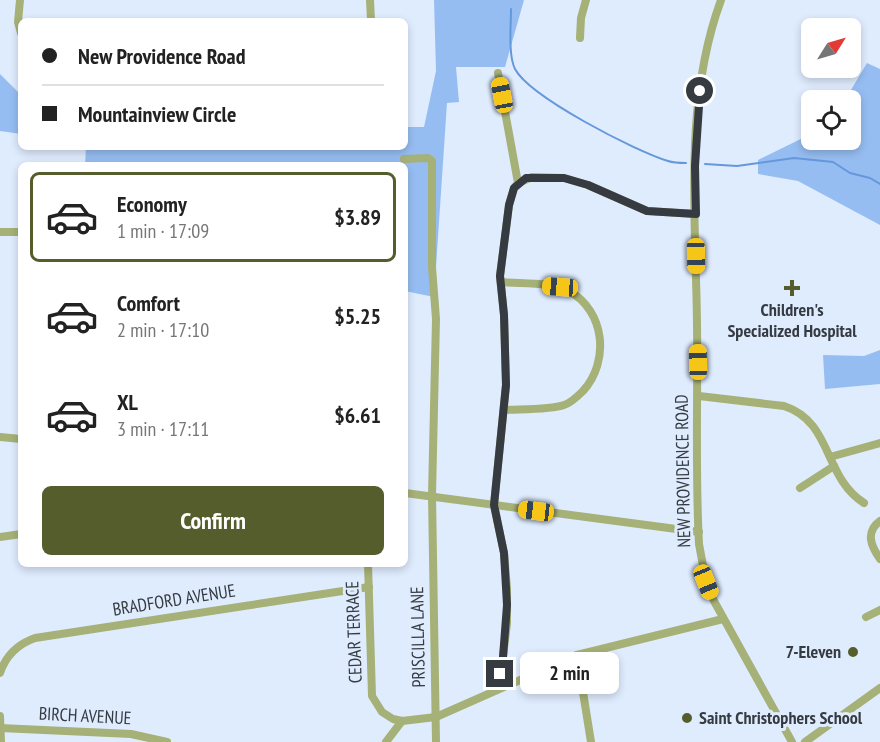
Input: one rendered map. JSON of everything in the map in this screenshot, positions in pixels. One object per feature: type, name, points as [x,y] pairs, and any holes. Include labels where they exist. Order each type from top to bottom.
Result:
[{"type":"street","points":[[18,18],[20,0]]},
{"type":"street","points":[[370,0],[371,18]]},
{"type":"street","points":[[580,38],[581,18],[586,0]]},
{"type":"street","name":"NEW PROVIDENCE ROAD","points":[[721,0],[710,29],[701,76],[696,147],[701,561],[706,582],[723,619],[792,742]]},
{"type":"street","points":[[498,73],[518,183]]},
{"type":"street","name":"PRISCILLA LANE","points":[[404,159],[428,158],[432,161],[432,267],[436,319],[432,495],[436,742]]},
{"type":"street","points":[[496,690],[507,622],[504,553],[494,505],[506,373],[501,282],[502,254],[509,205],[514,188],[518,183],[532,177],[564,178],[588,185],[647,211],[696,214]]},
{"type":"street","points":[[0,232],[18,232]]},
{"type":"street","points":[[501,282],[560,287],[571,292],[589,309],[595,320],[600,339],[599,359],[595,372],[589,384],[575,398],[563,405],[504,410]]},
{"type":"street","points":[[699,396],[784,406],[795,410],[812,423],[847,490],[864,503]]},
{"type":"street","points":[[0,437],[18,439]]},
{"type":"street","points":[[830,457],[880,443]]},
{"type":"street","points":[[800,488],[834,466]]},
{"type":"street","points":[[408,493],[699,532]]},
{"type":"street","points":[[880,521],[870,536],[872,548],[880,560]]},
{"type":"street","points":[[0,537],[18,534]]},
{"type":"street","name":"CEDAR TERRACE","points":[[369,567],[372,696],[378,708],[387,716],[402,721]]},
{"type":"street","name":"BRADFORD AVENUE","points":[[0,673],[12,651],[35,638],[369,587]]},
{"type":"street","points":[[866,617],[880,610]]},
{"type":"street","points":[[386,742],[402,721],[436,717],[578,655],[723,619]]},
{"type":"street","points":[[578,655],[591,742]]},
{"type":"street","points":[[806,742],[880,688]]},
{"type":"street","points":[[0,716],[1,742]]},
{"type":"street","name":"BIRCH AVENUE","points":[[1,728],[131,734],[167,742]]},
{"type":"shaded area","points":[[434,0],[524,0],[505,67],[456,67],[459,102],[447,103],[434,297],[408,292],[408,162],[85,162],[86,150],[408,150],[408,127],[424,127],[436,71]]},
{"type":"shaded area","points":[[867,63],[880,69],[880,225],[798,181],[758,174],[758,160],[801,139],[801,150],[861,150],[861,90],[851,90],[858,78],[861,78],[861,73]]},
{"type":"shaded area","points":[[0,74],[18,92],[18,134],[0,131]]},
{"type":"shaded area","points":[[880,350],[880,384],[825,389],[823,355],[864,356]]},
{"type":"waterway","points":[[511,9],[511,56],[515,69],[525,81],[561,108],[609,135],[668,161],[686,163]]},
{"type":"waterway","points":[[705,164],[737,166],[794,158],[833,162],[850,173],[870,178],[880,184]]},
{"type":"place","name":"Children's Specialized Hospital","points":[[792,288]]},
{"type":"place","name":"7-Eleven","points":[[853,652]]},
{"type":"place","name":"Saint Christophers School","points":[[687,718]]},
{"type":"route","points":[[500,674],[507,622],[507,588],[504,553],[494,505],[506,385],[504,315],[500,276],[509,205],[514,188],[526,178],[564,178],[588,185],[647,211],[696,214],[695,166],[700,91]]}]
